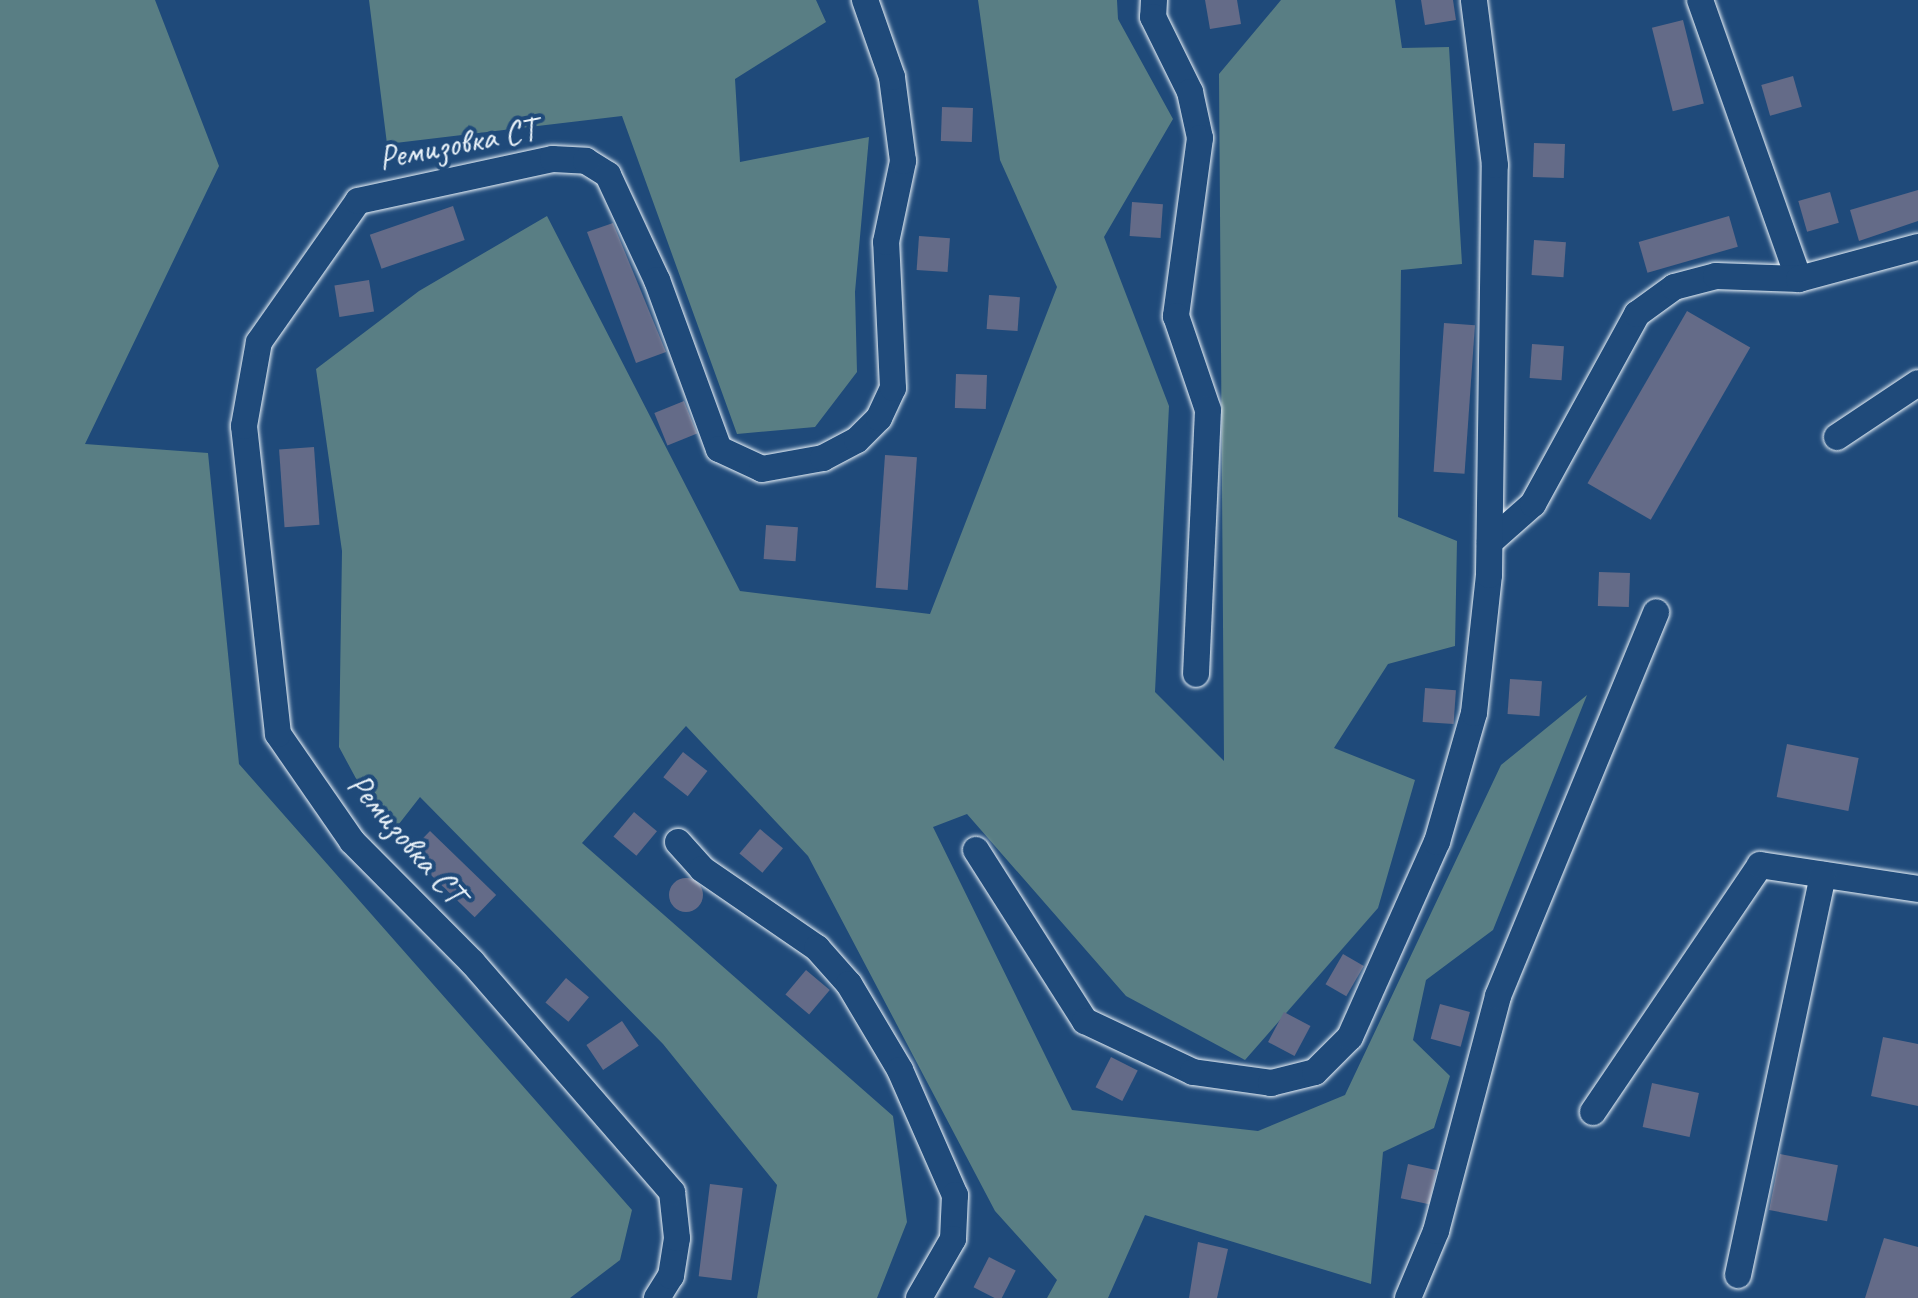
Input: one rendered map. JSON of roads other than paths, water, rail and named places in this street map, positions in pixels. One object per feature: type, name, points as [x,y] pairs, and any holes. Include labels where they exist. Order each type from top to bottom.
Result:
[{"type":"street","name":"Ремизовка СТ","points":[[657,1298],[671,1276],[677,1238],[672,1192],[483,974],[352,841],[278,734],[244,426],[259,342],[358,201],[553,159],[586,161],[608,175],[657,280],[719,449],[762,469],[823,458],[857,440],[879,418],[893,388],[886,242],[903,161],[892,77],[865,0]]},
{"type":"street","points":[[1154,0],[1153,17],[1190,92],[1200,138],[1176,316],[1208,410],[1196,674]]},
{"type":"street","points":[[976,850],[1085,1021],[1193,1072],[1271,1083],[1315,1072],[1350,1037],[1437,842],[1474,713],[1490,542],[1495,165],[1474,0]]},
{"type":"street","points":[[1700,0],[1799,279]]},
{"type":"street","points":[[1490,542],[1533,504],[1637,314],[1674,287],[1716,276],[1799,279],[1918,247]]},
{"type":"street","points":[[1837,437],[1918,383]]},
{"type":"street","points":[[1408,1298],[1436,1231],[1498,996],[1656,612]]},
{"type":"street","points":[[678,842],[702,869],[817,948],[849,984],[900,1070],[955,1195],[953,1239],[919,1298]]},
{"type":"street","points":[[1593,1112],[1760,865],[1918,889]]},
{"type":"street","points":[[1738,1275],[1823,875]]}]
